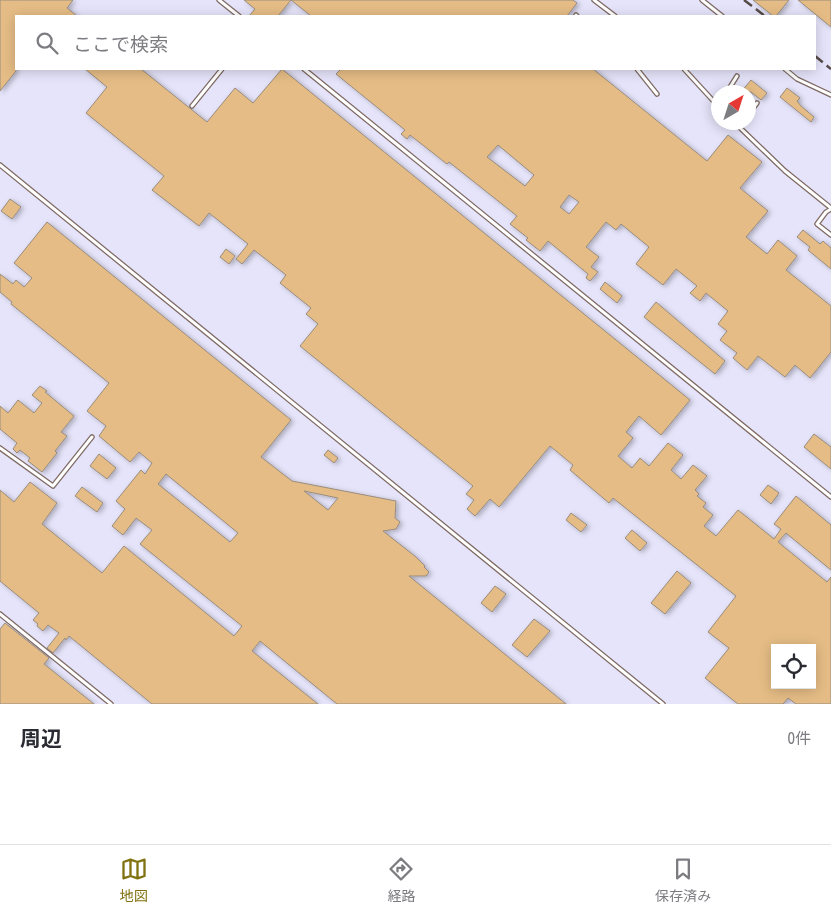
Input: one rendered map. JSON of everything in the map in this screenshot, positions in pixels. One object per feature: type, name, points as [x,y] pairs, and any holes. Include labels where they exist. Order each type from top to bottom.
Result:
[{"type":"lane","points":[[219,0],[239,15]]},
{"type":"lane","points":[[594,0],[614,15]]},
{"type":"lane","points":[[702,0],[721,15]]},
{"type":"lane","points":[[192,106],[221,70]]},
{"type":"lane","points":[[305,70],[831,497]]},
{"type":"lane","points":[[638,70],[657,94]]},
{"type":"lane","points":[[685,70],[711,97]]},
{"type":"lane","points":[[786,70],[797,79],[831,95]]},
{"type":"lane","points":[[732,85],[738,76]]},
{"type":"lane","points":[[741,130],[785,171],[831,208],[817,224],[831,235]]},
{"type":"lane","points":[[0,165],[663,704]]},
{"type":"lane","points":[[0,448],[53,486],[92,437]]},
{"type":"lane","points":[[0,614],[111,704]]},
{"type":"shaded area","points":[[0,0],[831,0],[831,704],[0,704]]},
{"type":"building","points":[[0,0],[73,0],[67,8],[76,15],[15,15],[16,71],[0,91]]},
{"type":"building","points":[[244,0],[291,0],[279,15],[250,15],[255,9]]},
{"type":"building","points":[[291,0],[573,0],[577,3],[568,15],[310,15]]},
{"type":"building","points":[[753,0],[789,0],[777,15],[772,15]]},
{"type":"building","points":[[798,0],[831,0],[831,27]]},
{"type":"building","points":[[86,70],[142,70],[207,122],[235,88],[253,103],[281,70],[283,70],[690,400],[661,435],[639,416],[626,432],[633,438],[618,456],[632,468],[640,458],[649,466],[668,443],[683,455],[671,470],[681,479],[693,465],[707,476],[695,490],[699,494],[697,496],[706,503],[703,507],[713,515],[704,526],[716,536],[738,510],[774,539],[781,529],[774,524],[796,496],[831,525],[831,570],[786,533],[778,542],[827,582],[831,577],[831,704],[796,704],[788,698],[783,704],[738,704],[705,678],[729,648],[708,632],[736,596],[613,498],[609,503],[570,470],[573,465],[550,446],[499,507],[490,499],[475,516],[467,509],[474,500],[466,494],[473,486],[300,346],[318,324],[306,314],[311,308],[280,283],[286,275],[254,250],[242,264],[236,259],[248,244],[209,213],[199,226],[152,190],[164,176],[86,113],[107,87]]},
{"type":"building","points":[[340,70],[594,70],[707,161],[728,135],[762,162],[740,188],[768,211],[746,237],[767,254],[778,240],[797,256],[786,270],[831,306],[831,352],[810,378],[795,365],[785,377],[758,356],[747,370],[733,358],[737,353],[720,340],[727,331],[718,324],[728,311],[706,293],[700,301],[690,293],[697,286],[676,269],[663,285],[636,264],[649,247],[621,224],[616,230],[606,222],[586,247],[599,257],[591,267],[598,272],[590,281],[586,278],[588,274],[548,241],[540,251],[526,240],[528,238],[510,224],[517,216],[449,162],[447,164],[410,135],[407,139],[401,134],[405,130],[336,74]],"holes":[[[498,145],[534,175],[525,186],[487,157]],[[569,195],[579,202],[569,214],[560,207]]]},
{"type":"building","points":[[751,80],[767,93],[761,100],[756,96],[756,85],[747,85]]},
{"type":"building","points":[[787,88],[800,98],[797,101],[814,117],[811,122],[780,97]]},
{"type":"building","points":[[10,199],[21,207],[12,219],[1,211]]},
{"type":"building","points":[[47,222],[291,420],[261,457],[292,481],[396,501],[395,518],[400,522],[396,529],[383,531],[416,557],[429,572],[426,576],[409,576],[566,704],[337,704],[260,641],[252,651],[318,704],[152,704],[69,636],[66,640],[65,638],[53,653],[47,648],[59,633],[48,625],[43,631],[37,626],[38,624],[33,620],[39,613],[0,581],[0,490],[14,502],[30,482],[57,503],[42,524],[102,573],[124,546],[234,636],[242,626],[140,544],[152,530],[136,518],[123,535],[112,526],[125,509],[116,501],[141,470],[145,474],[152,463],[139,452],[130,462],[99,436],[106,426],[87,411],[109,383],[11,304],[12,302],[0,292],[0,274],[13,284],[16,280],[24,287],[32,278],[14,263]],"holes":[[[166,474],[238,533],[230,542],[158,484]],[[304,491],[338,498],[328,510]]]},
{"type":"building","points":[[803,230],[820,244],[823,241],[831,248],[831,269],[808,250],[810,247],[797,237]]},
{"type":"building","points":[[226,249],[235,256],[229,264],[220,257]]},
{"type":"building","points":[[605,282],[622,296],[617,303],[600,289]]},
{"type":"building","points":[[656,302],[725,361],[715,374],[644,317]]},
{"type":"building","points":[[40,386],[74,416],[61,432],[67,436],[42,472],[28,461],[30,458],[20,450],[17,453],[13,449],[17,443],[0,429],[0,406],[8,413],[18,400],[34,413],[42,403],[32,395]]},
{"type":"building","points":[[814,434],[831,447],[831,469],[804,447]]},
{"type":"building","points":[[328,450],[338,458],[334,463],[324,455]]},
{"type":"building","points":[[99,454],[116,468],[107,479],[90,466]]},
{"type":"building","points":[[768,485],[779,493],[771,504],[760,495]]},
{"type":"building","points":[[82,487],[103,503],[97,512],[75,496]]},
{"type":"building","points":[[571,513],[587,525],[581,532],[566,520]]},
{"type":"building","points":[[632,530],[647,543],[640,551],[625,538]]},
{"type":"building","points":[[677,571],[691,583],[665,614],[651,603]]},
{"type":"building","points":[[495,586],[506,594],[492,612],[481,603]]},
{"type":"building","points":[[534,619],[550,631],[527,657],[512,645]]},
{"type":"building","points":[[5,623],[49,658],[44,664],[94,704],[0,704],[0,629]]},
{"type":"railway","points":[[744,0],[764,15]]},
{"type":"railway","points":[[816,57],[831,69]]}]
